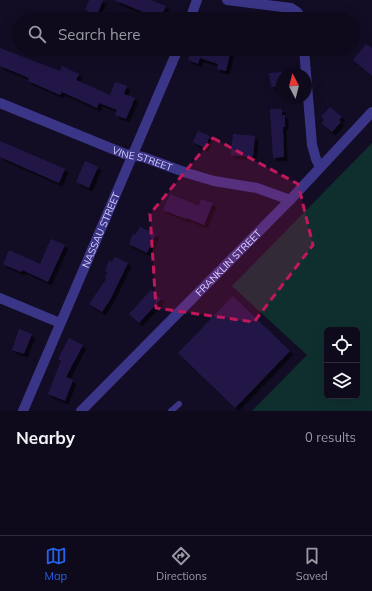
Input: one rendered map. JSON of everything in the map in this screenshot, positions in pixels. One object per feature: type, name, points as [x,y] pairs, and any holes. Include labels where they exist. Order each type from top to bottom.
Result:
[{"type":"street","points":[[193,12],[197,0]]},
{"type":"street","points":[[227,0],[291,8],[297,12]]},
{"type":"street","name":"NASSAU STREET","points":[[23,411],[175,56]]},
{"type":"street","points":[[305,56],[312,145],[320,167]]},
{"type":"street","name":"VINE STREET","points":[[0,103],[125,154],[143,157],[214,181],[257,188],[290,200]]},
{"type":"street","name":"FRANKLIN STREET","points":[[82,411],[290,200],[372,112]]},
{"type":"street","points":[[0,298],[60,323]]},
{"type":"lane","points":[[171,411],[179,404]]},
{"type":"highlighted area","points":[[213,138],[298,184],[313,245],[254,322],[156,308],[150,214]]},
{"type":"green space","points":[[372,143],[372,411],[252,411],[307,355],[232,286]]},
{"type":"building","points":[[89,0],[103,0],[98,12],[90,12],[85,10]]},
{"type":"building","points":[[114,0],[150,0],[166,6],[163,12],[143,12]]},
{"type":"building","points":[[366,44],[372,48],[372,76],[353,60],[356,56],[360,56],[360,51]]},
{"type":"building","points":[[0,48],[12,53],[12,56],[21,56],[60,71],[62,66],[79,74],[76,80],[110,95],[115,82],[127,86],[124,94],[135,98],[126,119],[115,115],[117,110],[99,103],[97,108],[62,92],[60,95],[28,81],[29,78],[0,66]]},
{"type":"building","points":[[189,56],[229,56],[226,71],[217,69],[218,64],[200,58],[198,64],[188,60]]},
{"type":"building","points":[[276,72],[276,87],[271,87],[269,73]]},
{"type":"building","points":[[330,107],[342,117],[339,120],[341,122],[332,132],[322,124],[324,120],[321,117]]},
{"type":"building","points":[[270,109],[282,109],[282,115],[285,115],[285,127],[283,127],[284,157],[273,158]]},
{"type":"building","points":[[198,131],[210,136],[205,148],[193,142]]},
{"type":"building","points":[[233,134],[255,136],[253,157],[231,155]]},
{"type":"building","points":[[0,141],[65,169],[59,183],[0,157]]},
{"type":"building","points":[[85,161],[98,167],[89,188],[76,182]]},
{"type":"building","points":[[170,194],[199,206],[201,199],[213,203],[204,225],[163,210]]},
{"type":"building","points":[[140,227],[156,234],[147,253],[129,244],[133,234],[135,235]]},
{"type":"building","points":[[51,239],[65,245],[48,282],[22,270],[21,272],[3,264],[9,250],[40,264]]},
{"type":"building","points":[[115,257],[128,263],[110,300],[102,312],[89,304],[107,278],[105,277],[108,272],[105,271],[109,261],[112,262]]},
{"type":"building","points":[[151,290],[161,299],[139,323],[129,314]]},
{"type":"building","points":[[233,296],[290,351],[235,408],[178,353]]},
{"type":"building","points":[[19,329],[32,334],[24,354],[12,350]]},
{"type":"building","points":[[69,338],[83,345],[66,377],[73,380],[65,401],[48,394],[61,361],[58,359]]}]
